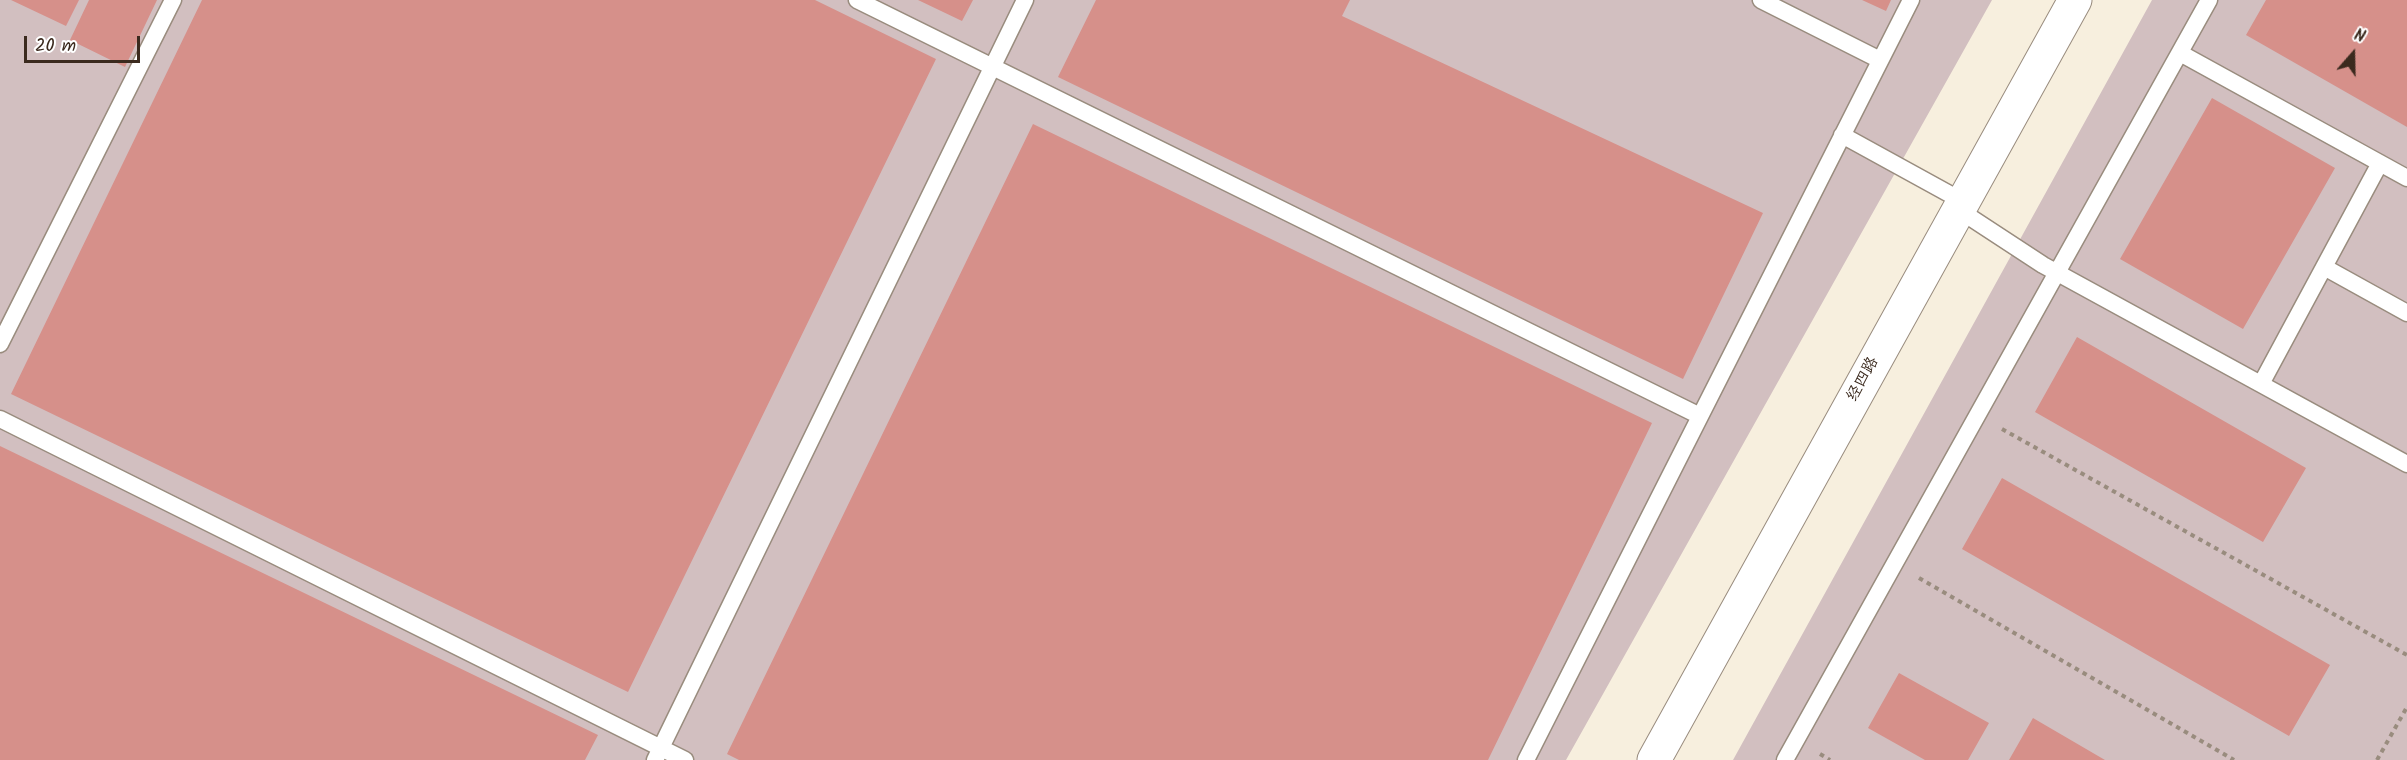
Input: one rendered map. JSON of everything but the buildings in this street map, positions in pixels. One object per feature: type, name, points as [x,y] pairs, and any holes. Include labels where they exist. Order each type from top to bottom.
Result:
[{"type":"street","name":"经四路","points":[[1653,760],[2075,0]]},
{"type":"lane","points":[[0,344],[172,0]]},
{"type":"lane","points":[[857,0],[1700,416]]},
{"type":"lane","points":[[658,754],[1025,0]]},
{"type":"lane","points":[[1761,0],[1880,60]]},
{"type":"lane","points":[[1526,760],[1911,0]]},
{"type":"lane","points":[[1785,760],[2209,0]]},
{"type":"lane","points":[[2180,53],[2407,178]]},
{"type":"lane","points":[[1842,135],[1961,206],[2057,273],[2407,464]]},
{"type":"lane","points":[[2261,384],[2380,163]]},
{"type":"lane","points":[[2324,267],[2407,313]]},
{"type":"lane","points":[[0,419],[658,754],[685,760]]},
{"type":"path","points":[[1978,416],[2407,655]]},
{"type":"path","points":[[1895,564],[2234,760]]},
{"type":"path","points":[[2377,760],[2407,707]]},
{"type":"shaded area","points":[[0,0],[1992,0],[1566,760],[0,760]]},
{"type":"shaded area","points":[[2152,0],[2407,0],[2407,760],[1733,760]]}]
